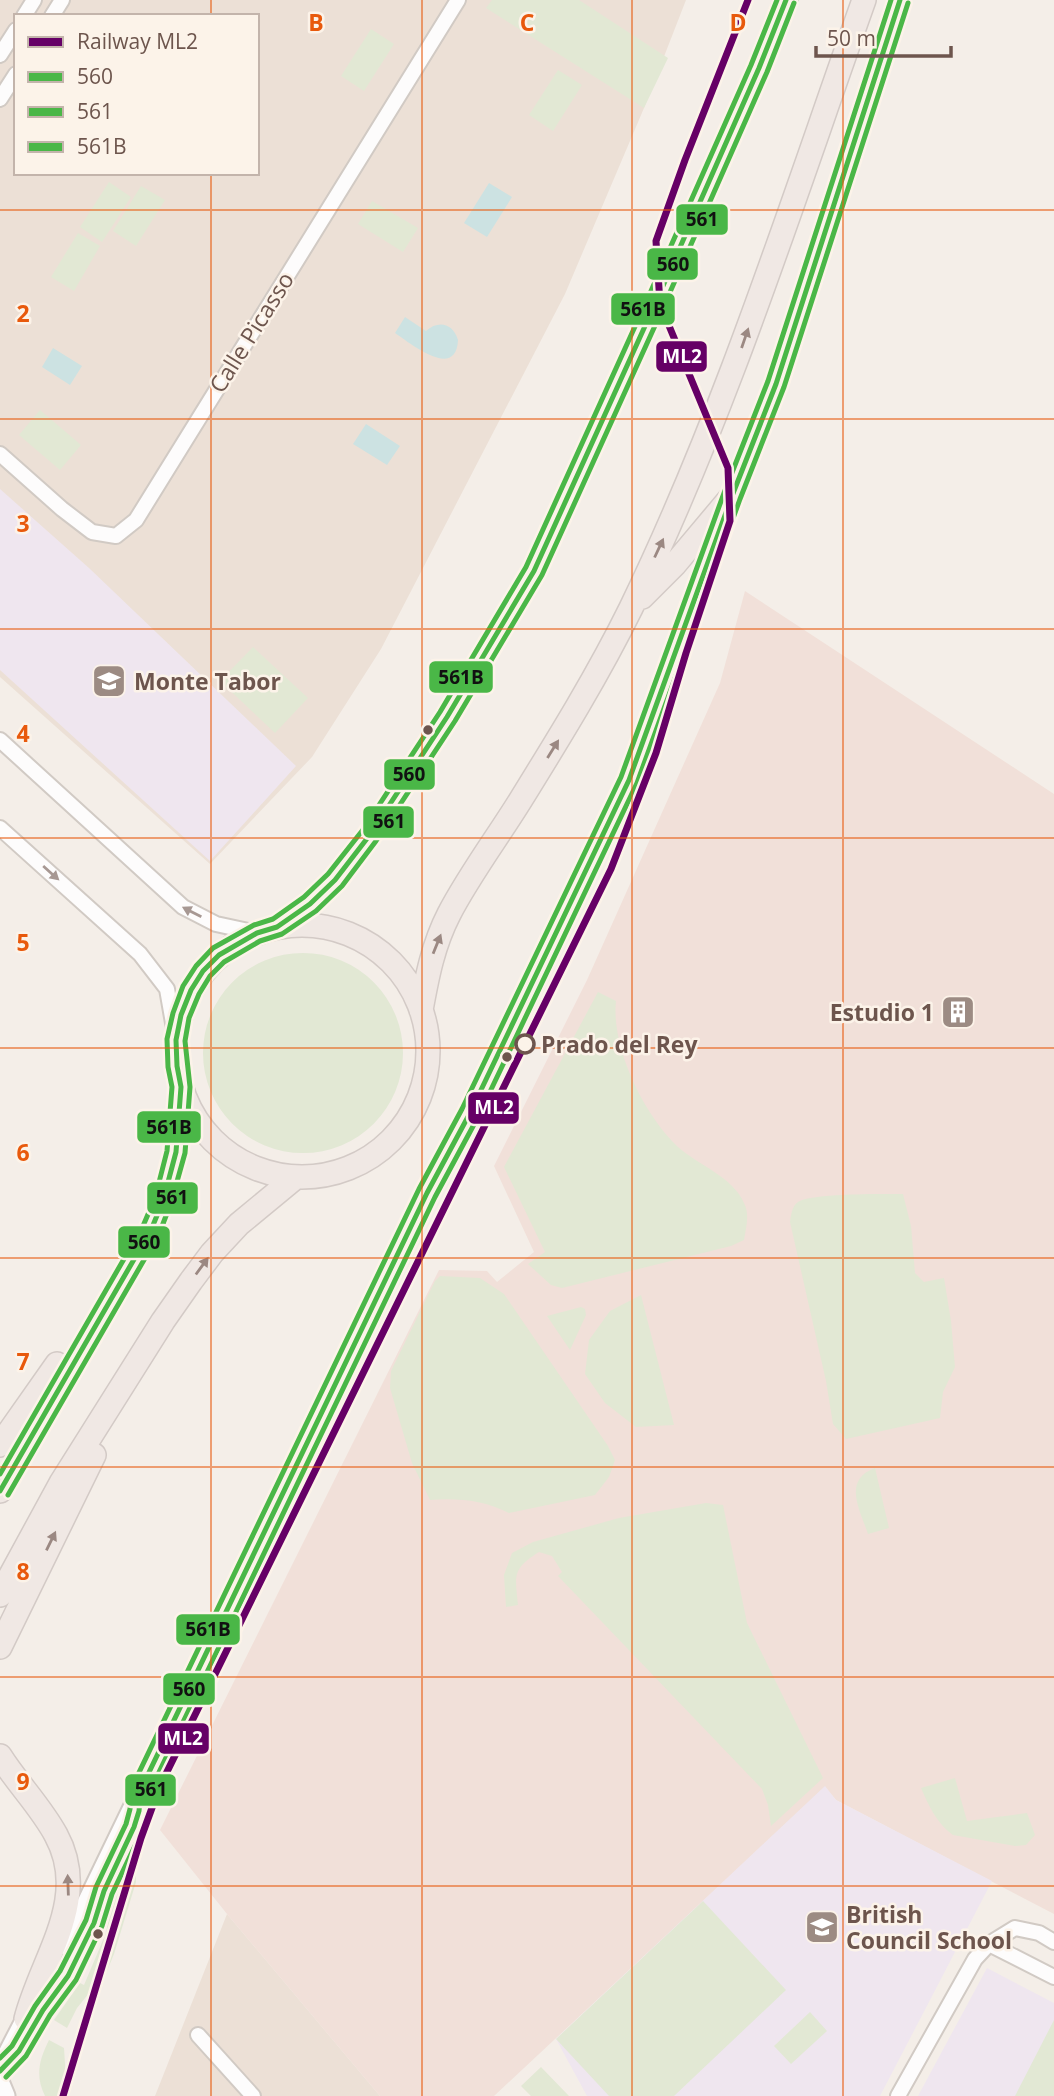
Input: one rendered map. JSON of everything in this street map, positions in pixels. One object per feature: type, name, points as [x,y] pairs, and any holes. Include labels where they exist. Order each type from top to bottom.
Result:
[{"type":"highway","points":[[267,930],[303,924],[328,927],[365,942],[385,956],[401,973],[421,1010],[428,1049],[423,1088],[411,1114],[395,1136],[370,1157],[340,1171],[296,1177],[274,1174],[252,1166],[225,1150],[195,1118],[181,1087],[176,1040],[181,1016],[191,990],[203,971],[219,955],[310,904],[335,880],[369,836],[447,717],[534,571],[759,68],[786,0]]},
{"type":"highway","points":[[421,1010],[430,962],[449,914],[557,742],[630,609],[691,478],[732,374],[864,0]]},
{"type":"highway","points":[[630,609],[675,564],[732,496]]},
{"type":"highway","points":[[0,1491],[150,1230],[163,1201],[176,1153],[181,1087]]},
{"type":"highway","points":[[0,1595],[61,1483],[163,1321],[212,1253],[239,1224],[296,1177]]},
{"type":"highway","points":[[0,1445],[126,1272]]},
{"type":"highway","points":[[0,1647],[60,1522],[163,1321]]},
{"type":"highway","points":[[0,1756],[56,1834],[64,1851],[70,1886],[68,1904],[32,1996],[26,2019]]},
{"type":"main road","points":[[0,2070],[26,2019]]},
{"type":"main road","points":[[0,2084],[5,2096]]},
{"type":"street","name":"Calle Picasso","points":[[0,454],[92,532],[116,536],[136,520],[458,0]]},
{"type":"street","points":[[26,2019],[96,1882],[629,780],[732,496],[776,384],[900,0]]},
{"type":"street","points":[[0,55],[14,33]]},
{"type":"street","points":[[0,99],[14,77]]},
{"type":"street","points":[[0,740],[183,907],[216,924],[267,930]]},
{"type":"street","points":[[0,828],[140,954],[167,989],[176,1040]]},
{"type":"street","points":[[898,2096],[975,1959],[989,1944],[1015,1928],[1039,1933],[1054,1942]]},
{"type":"street","points":[[989,1944],[1054,1978]]},
{"type":"street","points":[[198,2035],[253,2096]]},
{"type":"shaded area","points":[[0,0],[686,0],[644,108],[565,294],[381,649],[312,757],[210,864],[0,677]]},
{"type":"shaded area","points":[[489,183],[512,197],[487,237],[464,223]]},
{"type":"shaded area","points":[[405,317],[426,331],[435,325],[449,327],[458,340],[455,352],[449,358],[431,356],[395,333]]},
{"type":"shaded area","points":[[53,348],[82,366],[70,385],[42,367]]},
{"type":"shaded area","points":[[366,424],[400,446],[387,465],[353,444]]},
{"type":"shaded area","name":"Monte Tabor","points":[[0,489],[89,568],[296,766],[210,861],[0,670]]},
{"type":"shaded area","points":[[745,591],[1054,794],[1054,1914],[836,1800],[825,1787],[494,2096],[380,2096],[160,1830],[439,1270],[487,1271],[497,1282],[534,1252],[494,1166],[587,980],[720,683]]},
{"type":"shaded area","name":"British Council School","points":[[825,1786],[836,1800],[992,1881],[880,2096],[587,2096],[556,2039]]},
{"type":"shaded area","points":[[227,1914],[380,2096],[155,2096]]},
{"type":"shaded area","points":[[987,1968],[1054,2003],[1054,2096],[918,2096]]},
{"type":"green space","points":[[492,0],[579,0],[668,58],[644,108],[486,8]]},
{"type":"green space","points":[[371,29],[394,44],[364,91],[341,76]]},
{"type":"green space","points":[[558,70],[582,85],[553,131],[529,115]]},
{"type":"green space","points":[[109,182],[131,197],[102,242],[80,227]]},
{"type":"green space","points":[[141,186],[165,200],[136,246],[113,231]]},
{"type":"green space","points":[[372,201],[418,228],[403,252],[358,224]]},
{"type":"green space","points":[[78,233],[100,246],[74,291],[51,277]]},
{"type":"green space","points":[[40,410],[81,445],[60,470],[19,435]]},
{"type":"green space","points":[[253,647],[308,698],[275,733],[220,681]]},
{"type":"green space","points":[[303,953],[323,955],[341,961],[374,982],[395,1015],[401,1033],[401,1073],[395,1091],[374,1124],[341,1145],[323,1151],[303,1153],[283,1151],[265,1145],[232,1124],[211,1091],[205,1073],[203,1053],[205,1033],[211,1015],[232,982],[265,961],[283,955]]},
{"type":"green space","points":[[598,992],[616,1001],[616,1019],[624,1059],[632,1080],[653,1117],[678,1147],[724,1179],[739,1194],[746,1208],[746,1226],[744,1240],[731,1246],[562,1288],[551,1285],[528,1264],[545,1252],[504,1167]]},
{"type":"green space","points":[[903,1194],[911,1226],[915,1273],[924,1282],[944,1278],[955,1367],[943,1392],[940,1418],[846,1439],[833,1424],[826,1381],[790,1222],[791,1214],[794,1206],[805,1199]]},
{"type":"green space","points":[[440,1276],[480,1278],[504,1294],[615,1460],[609,1477],[595,1495],[509,1513],[470,1501],[430,1500],[412,1463],[390,1388],[391,1371],[435,1281]]},
{"type":"green space","points":[[641,1295],[674,1425],[636,1427],[605,1403],[585,1374],[589,1340],[610,1311]]},
{"type":"green space","points":[[581,1307],[585,1309],[586,1315],[570,1350],[547,1316]]},
{"type":"green space","points":[[875,1468],[889,1528],[868,1534],[858,1506],[856,1488],[865,1473]]},
{"type":"green space","points":[[706,1503],[723,1505],[747,1623],[823,1778],[771,1826],[762,1789],[558,1576],[562,1572],[552,1556],[539,1552],[524,1563],[516,1580],[518,1605],[506,1607],[504,1575],[512,1553],[533,1542],[619,1518]]},
{"type":"green space","points":[[955,1778],[967,1821],[1027,1813],[1035,1835],[1026,1845],[1015,1846],[953,1835],[947,1831],[930,1808],[921,1788]]},
{"type":"green space","points":[[130,1860],[136,1869],[136,1882],[114,1954],[107,1971],[77,2008],[67,2028],[54,2020],[80,1983],[84,1985],[106,1933],[113,1895]]},
{"type":"green space","points":[[703,1901],[786,1990],[674,2096],[609,2096],[556,2039]]},
{"type":"green space","points":[[810,2012],[827,2031],[791,2064],[774,2046]]},
{"type":"green space","points":[[1054,2020],[1054,2096],[1015,2096]]},
{"type":"green space","points":[[49,2040],[64,2048],[67,2096],[45,2096],[42,2089],[40,2068]]},
{"type":"green space","points":[[541,2067],[569,2096],[531,2096],[521,2086]]},
{"type":"rail line","name":"ML2","points":[[63,2096],[141,1838],[160,1786],[611,869],[656,753],[730,521],[728,468],[660,304],[656,241],[748,0]]},
{"type":"transit line","name":"561B","points":[[0,1474],[143,1226],[155,1198],[167,1151],[172,1087],[167,1039],[183,986],[196,966],[213,948],[254,925],[273,919],[304,897],[328,874],[362,831],[440,712],[526,567],[647,300],[777,0]]},
{"type":"transit line","name":"560","points":[[0,1491],[151,1230],[163,1201],[176,1152],[181,1087],[176,1040],[181,1015],[191,990],[203,971],[219,955],[257,933],[277,927],[310,904],[335,880],[369,836],[447,717],[534,571],[655,304],[759,68],[786,0]]},
{"type":"transit line","name":"561B","points":[[0,2058],[12,2046],[35,2006],[60,1971],[86,1920],[96,1887],[126,1824],[133,1785],[419,1189],[462,1109],[621,777],[724,493],[768,381],[891,0]]},
{"type":"transit line","name":"560","points":[[0,2071],[19,2051],[43,2010],[68,1976],[94,1923],[104,1891],[134,1827],[141,1789],[629,780],[732,496],[776,384],[900,0]]},
{"type":"transit line","name":"561","points":[[8,1495],[159,1234],[171,1203],[185,1153],[190,1087],[185,1041],[189,1018],[199,994],[210,976],[224,962],[260,941],[282,934],[316,911],[342,886],[376,841],[455,721],[542,575],[767,72],[794,3]]},
{"type":"transit line","name":"561","points":[[6,2077],[26,2056],[50,2015],[76,1980],[142,1831],[148,1813],[150,1791],[435,1197],[478,1117],[637,783],[740,499],[784,387],[908,3]]},
{"type":"place","name":"Monte Tabor","points":[[109,681]]},
{"type":"place","name":"Estudio 1","points":[[958,1012]]},
{"type":"place","name":"Prado del Rey","points":[[525,1044]]},
{"type":"place","name":"British Council School","points":[[822,1927]]}]
